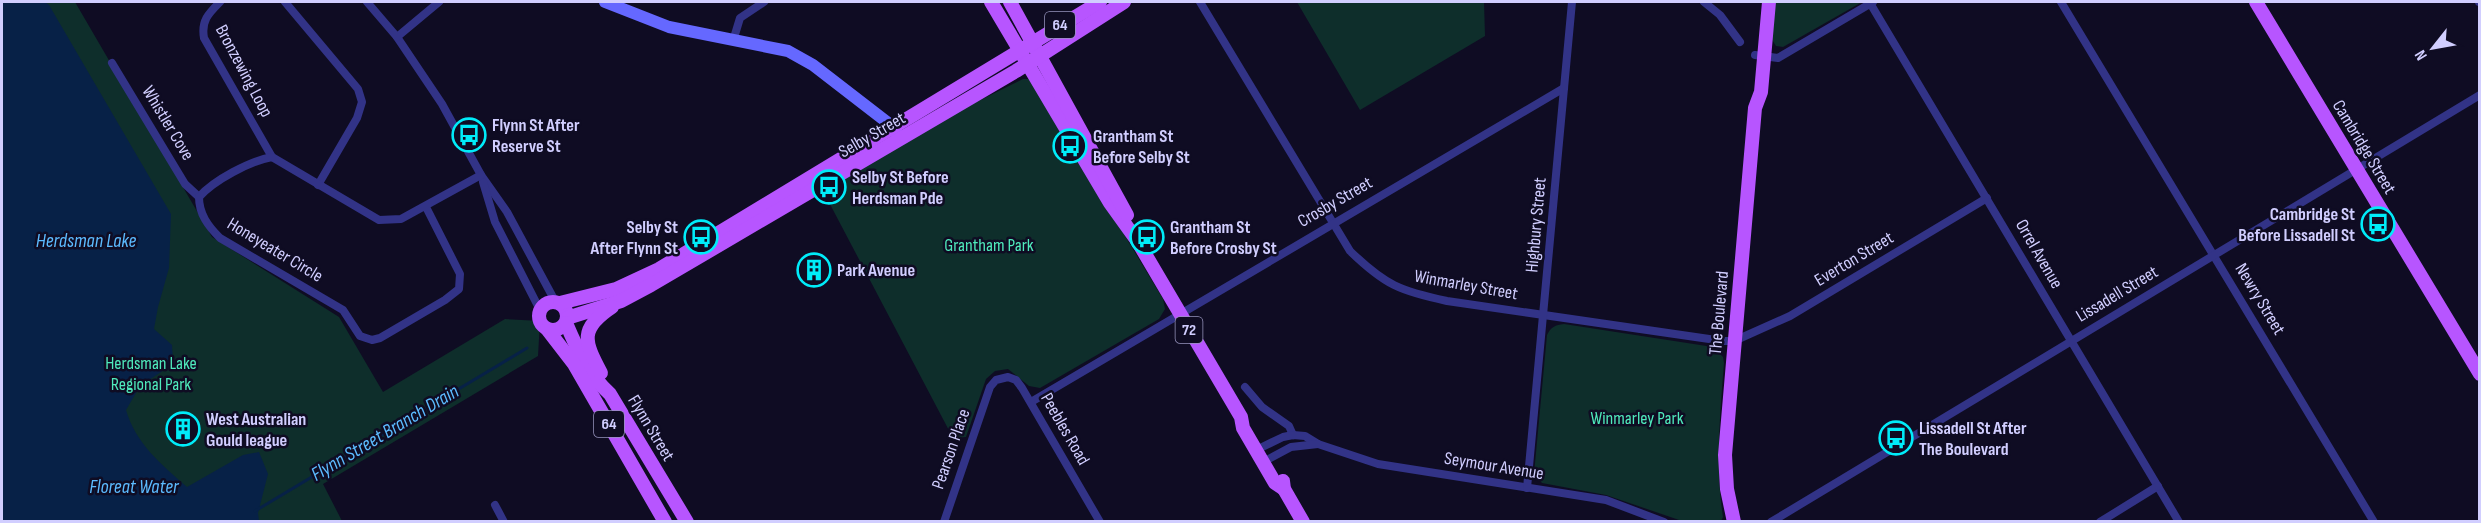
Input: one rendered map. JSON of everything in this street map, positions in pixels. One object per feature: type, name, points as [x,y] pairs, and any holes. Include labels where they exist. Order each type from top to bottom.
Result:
[{"type":"main road","points":[[605,2],[669,27],[779,48],[800,57],[892,126],[901,140]]},
{"type":"main road","name":"72","points":[[991,2],[1110,203],[1138,242],[1241,417],[1243,428],[1264,454],[1275,483],[1284,489],[1303,522]]},
{"type":"main road","name":"72","points":[[1010,2],[1119,198],[1138,242]]},
{"type":"main road","name":"Selby Street","points":[[557,302],[616,289],[659,269],[1100,2]]},
{"type":"main road","name":"Selby Street","points":[[566,321],[621,301],[901,140],[1041,56],[1124,2]]},
{"type":"main road","name":"The Boulevard","points":[[1734,522],[1727,489],[1725,455],[1755,108],[1761,92],[1760,2]]},
{"type":"main road","name":"The Boulevard","points":[[1760,56],[1769,2]]},
{"type":"main road","name":"Cambridge Street","points":[[2256,2],[2480,374]]},
{"type":"main road","name":"64","points":[[609,394],[590,354],[587,333],[595,319],[621,301]]},
{"type":"main road","name":"64","points":[[557,302],[566,310],[566,321],[560,328],[548,329],[541,322],[540,310],[546,303],[557,302]]},
{"type":"main road","name":"Flynn Street","points":[[566,321],[583,361],[598,383],[609,394],[687,522]]},
{"type":"main road","name":"Flynn Street","points":[[548,329],[574,364],[665,522]]},
{"type":"street","name":"Bronzewing Loop","points":[[219,2],[206,16],[202,26],[204,38],[272,157]]},
{"type":"street","points":[[285,2],[358,89],[362,102],[357,118],[318,185]]},
{"type":"street","points":[[367,2],[397,37],[442,104],[481,175],[507,212],[557,302]]},
{"type":"street","points":[[397,37],[439,2]]},
{"type":"street","points":[[733,41],[740,18],[764,2]]},
{"type":"street","name":"Winmarley Street","points":[[1200,2],[1332,224],[1350,251],[1375,275],[1407,292],[1447,301],[1734,341]]},
{"type":"street","name":"Highbury Street","points":[[1527,488],[1572,2]]},
{"type":"street","points":[[1704,2],[1720,15],[1740,42]]},
{"type":"street","points":[[1760,56],[1778,58],[1871,2]]},
{"type":"street","name":"Orrel Avenue","points":[[1871,2],[2179,522]]},
{"type":"street","name":"Newry Street","points":[[2061,2],[2374,522]]},
{"type":"street","name":"Whistler Cove","points":[[112,63],[185,184],[199,197]]},
{"type":"street","name":"Crosby Street","points":[[1031,402],[1564,88]]},
{"type":"street","name":"Lissadell Street","points":[[1771,522],[2480,95]]},
{"type":"street","points":[[199,197],[206,189],[256,160],[272,157],[379,220],[401,219],[481,175]]},
{"type":"street","points":[[481,175],[495,222],[540,310]]},
{"type":"street","name":"Honeyeater Circle","points":[[199,197],[199,209],[220,238],[343,310],[360,336],[372,340],[380,338],[445,300],[459,288],[460,274],[426,207]]},
{"type":"street","name":"Everton Street","points":[[1734,341],[1790,316],[1987,198]]},
{"type":"street","name":"Peebles Road","points":[[990,387],[996,380],[1008,377],[1016,380],[1100,522]]},
{"type":"street","name":"Pearson Place","points":[[944,522],[990,387]]},
{"type":"street","name":"Seymour Avenue","points":[[1245,387],[1262,407],[1289,426],[1293,435],[1305,436],[1318,444],[1361,459],[1395,468],[1606,500],[1664,522]]},
{"type":"street","points":[[1264,454],[1293,435]]},
{"type":"street","name":"Seymour Avenue","points":[[1264,454],[1291,447],[1318,444]]},
{"type":"street","points":[[2100,522],[2158,486]]},
{"type":"street","points":[[495,505],[504,522]]},
{"type":"green space","name":"Herdsman Lake Regional Park","points":[[2,2],[75,2],[212,237],[339,317],[383,392],[505,319],[540,321],[538,356],[323,484],[342,521],[2,521]]},
{"type":"green space","points":[[1297,2],[1484,2],[1485,36],[1360,110]]},
{"type":"green space","points":[[1772,2],[1862,2],[1783,47],[1776,46],[1771,38]]},
{"type":"green space","name":"Grantham Park","points":[[1023,79],[1029,79],[1033,83],[1163,299],[1165,309],[1159,319],[1040,388],[1029,386],[1008,369],[995,371],[986,379],[966,437],[953,438],[822,189],[956,112]]},
{"type":"green space","name":"Winmarley Park","points":[[1564,324],[1713,347],[1723,357],[1719,459],[1723,517],[1721,521],[1682,521],[1606,495],[1542,483],[1534,474],[1547,335],[1554,327]]},
{"type":"water","name":"Herdsman Lake","points":[[2,2],[45,2],[49,5],[171,214],[169,268],[154,329],[172,345],[173,364],[140,386],[126,410],[130,422],[150,453],[187,487],[243,455],[259,452],[268,474],[258,513],[259,521],[2,521]]},
{"type":"waterway","name":"Flynn Street Branch Drain","points":[[255,511],[527,348]]},
{"type":"place","name":"Flynn St After Reserve St","points":[[469,135]]},
{"type":"place","name":"Grantham St Before Selby St","points":[[1070,146]]},
{"type":"place","name":"Selby St Before Herdsman Pde","points":[[829,187]]},
{"type":"place","name":"Cambridge St Before Lissadell St","points":[[2378,224]]},
{"type":"place","name":"Selby St After Flynn St","points":[[701,237]]},
{"type":"place","name":"Grantham St Before Crosby St","points":[[1147,237]]},
{"type":"place","name":"Park Avenue","points":[[814,270]]},
{"type":"place","name":"West Australian Gould league","points":[[183,429]]},
{"type":"place","name":"Lissadell St After The Boulevard","points":[[1896,438]]},
{"type":"water label","name":"Floreat Water","points":[[134,487]]}]
